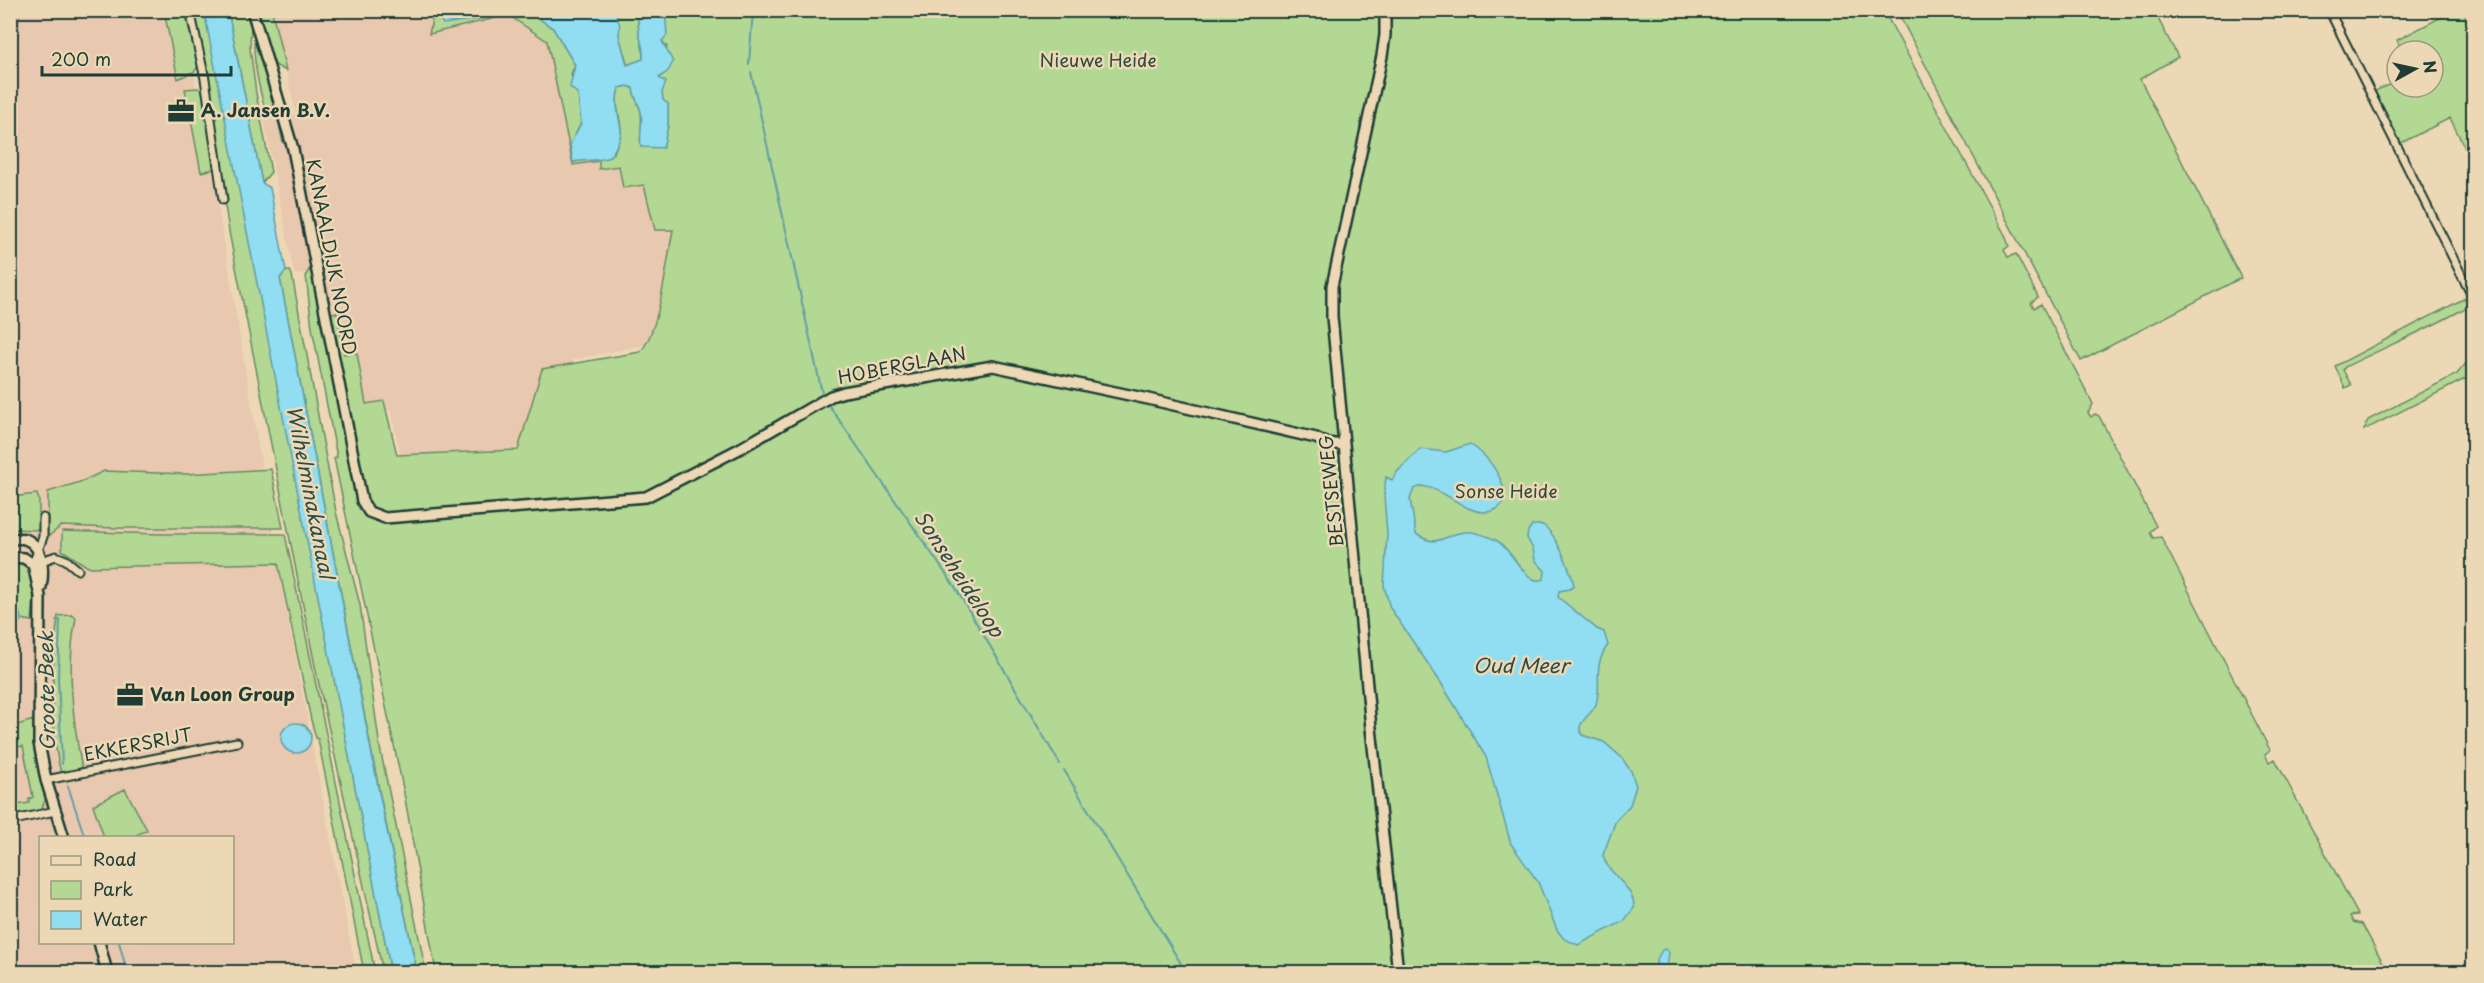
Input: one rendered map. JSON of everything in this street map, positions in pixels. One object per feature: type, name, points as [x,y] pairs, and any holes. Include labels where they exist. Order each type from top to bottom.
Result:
[{"type":"street","points":[[190,10],[204,79],[223,200]]},
{"type":"street","name":"KANAALDIJK NOORD","points":[[252,10],[282,105],[293,149],[362,501],[369,512]]},
{"type":"street","name":"BESTSEWEG","points":[[1385,10],[1382,56],[1332,286],[1332,317],[1371,728],[1398,972]]},
{"type":"street","points":[[2329,10],[2474,300]]},
{"type":"street","name":"HOBERGLAAN","points":[[369,512],[385,518],[646,497],[741,448],[831,396],[989,366],[1148,399],[1316,438],[1326,438],[1344,445]]},
{"type":"street","points":[[43,518],[43,537],[38,551],[38,562],[43,580],[40,596],[39,743],[46,780],[64,836]]},
{"type":"street","points":[[10,539],[25,539],[38,551]]},
{"type":"street","points":[[10,557],[38,562],[56,556],[66,560],[78,570]]},
{"type":"street","name":"EKKERSRIJT","points":[[46,780],[237,742]]},
{"type":"street","points":[[10,821],[55,811]]},
{"type":"street","points":[[100,944],[107,972]]},
{"type":"shaded area","points":[[19,11],[181,11],[212,169],[280,577],[356,972],[11,972],[10,60],[12,51],[17,49]]},
{"type":"shaded area","points":[[273,11],[434,11],[430,33],[508,15],[548,41],[573,165],[600,161],[599,168],[619,166],[646,189],[655,230],[673,229],[662,293],[648,344],[572,360],[572,365],[531,444],[404,473],[391,410],[352,416],[325,272],[294,274],[264,119],[296,114]]},
{"type":"green space","points":[[11,10],[19,11],[17,49],[12,51],[11,60],[11,43],[15,38],[15,30],[11,25]]},
{"type":"green space","points":[[164,11],[187,11],[198,66],[195,71],[178,79]]},
{"type":"green space","points":[[194,11],[205,11],[391,972],[383,972],[316,671],[230,237]]},
{"type":"green space","points":[[228,11],[246,11],[251,22],[250,48],[256,93],[271,172],[262,183]]},
{"type":"green space","points":[[254,11],[272,11],[286,71],[275,65]]},
{"type":"green space","name":"Sonse Heide","points":[[434,11],[441,11],[440,18],[500,16],[502,11],[537,11],[541,20],[553,28],[575,65],[571,74],[578,94],[581,123],[572,144],[574,162],[614,153],[621,132],[617,105],[619,88],[628,86],[633,88],[641,112],[641,147],[663,147],[668,126],[668,104],[663,100],[659,78],[667,47],[662,41],[665,11],[1884,11],[2005,235],[2009,246],[2004,250],[2008,257],[2016,254],[2038,297],[2031,303],[2034,308],[2041,304],[2093,404],[2088,413],[2091,417],[2095,414],[2099,416],[2156,526],[2150,532],[2153,538],[2161,537],[2270,750],[2265,754],[2269,762],[2275,759],[2358,915],[2350,916],[2353,922],[2362,924],[2388,972],[436,972],[404,793],[334,458],[337,457],[312,328],[306,275],[309,270],[313,269],[344,388],[330,314],[337,312],[344,354],[357,353],[366,404],[384,401],[397,455],[518,450],[542,369],[640,352],[647,342],[658,312],[673,230],[655,230],[644,185],[623,188],[619,166],[599,169],[599,161],[573,165],[547,41],[508,15],[429,34]]},
{"type":"green space","points":[[618,11],[638,11],[636,12],[643,59],[627,65],[616,16]]},
{"type":"green space","points":[[1897,11],[2154,11],[2178,57],[2140,79],[2241,278],[2081,361]]},
{"type":"green space","points":[[2453,11],[2463,11],[2473,31],[2473,164],[2450,118],[2401,143],[2375,91],[2385,86],[2385,99],[2445,99],[2445,39],[2399,39]]},
{"type":"green space","points":[[255,34],[288,142],[283,143],[277,114],[268,116],[265,108],[255,63]]},
{"type":"green space","points":[[198,88],[203,92],[214,169],[201,172],[185,89]]},
{"type":"green space","points":[[286,271],[290,271],[292,275],[336,512],[360,605],[380,748],[426,972],[417,972],[380,795],[280,278]]},
{"type":"green space","points":[[2467,297],[2471,305],[2345,367],[2343,370],[2351,385],[2345,388],[2335,366]]},
{"type":"green space","points":[[2473,355],[2473,375],[2364,430],[2368,420],[2457,374]]},
{"type":"green space","points":[[271,469],[283,528],[61,526],[48,537],[48,492],[83,481],[104,471],[186,474]]},
{"type":"green space","points":[[37,494],[39,530],[11,529],[11,497]]},
{"type":"green space","points":[[62,531],[285,534],[375,972],[364,972],[318,739],[311,720],[278,563],[88,567],[62,550]]},
{"type":"green space","points":[[11,562],[21,563],[27,568],[33,581],[32,621],[21,619],[11,585]]},
{"type":"green space","points":[[72,615],[76,618],[71,655],[72,694],[82,769],[61,773],[53,716],[54,653],[58,616]]},
{"type":"green space","points":[[33,720],[37,765],[46,798],[41,810],[11,818],[11,806],[29,803],[29,799],[33,797],[23,746],[11,748],[11,727]]},
{"type":"green space","points":[[125,789],[147,830],[134,836],[104,836],[93,805]]},
{"type":"water","points":[[441,10],[502,11],[500,16],[443,24],[440,18]]},
{"type":"water","points":[[638,10],[665,11],[667,35],[662,41],[673,62],[668,71],[659,78],[666,82],[662,92],[663,100],[668,104],[668,126],[663,148],[641,147],[641,112],[633,88],[628,86],[619,88],[617,104],[621,133],[612,153],[603,159],[573,162],[570,145],[581,123],[578,94],[570,87],[575,65],[553,28],[541,20],[537,11],[618,11],[616,16],[620,25],[619,35],[627,65],[643,59],[636,12]]},
{"type":"water","name":"Wilhelminakanaal","points":[[204,11],[228,11],[262,183],[270,188],[286,271],[280,278],[380,797],[417,972],[391,972]]},
{"type":"water","name":"Oud Meer","points":[[1470,444],[1489,461],[1499,477],[1504,492],[1501,505],[1491,511],[1476,511],[1440,492],[1422,486],[1414,489],[1410,499],[1416,534],[1435,541],[1464,532],[1489,537],[1508,551],[1525,573],[1537,580],[1544,579],[1545,571],[1535,560],[1533,549],[1527,538],[1532,525],[1543,525],[1558,544],[1574,585],[1570,589],[1559,591],[1558,597],[1597,629],[1604,632],[1608,645],[1600,661],[1596,704],[1580,726],[1580,730],[1582,735],[1604,742],[1621,757],[1631,771],[1636,786],[1630,805],[1616,820],[1603,855],[1610,869],[1630,893],[1634,908],[1624,921],[1578,945],[1564,939],[1557,930],[1538,882],[1511,844],[1486,757],[1441,683],[1390,608],[1384,586],[1387,534],[1384,495],[1386,477],[1392,480],[1420,449],[1446,452]]},
{"type":"water","points":[[11,585],[21,619],[20,622],[11,616]]},
{"type":"water","points":[[296,723],[307,727],[311,738],[307,749],[296,753],[285,749],[281,738],[285,727]]},
{"type":"water","points":[[1665,949],[1669,953],[1666,972],[1657,972],[1656,961]]},
{"type":"waterway","name":"Sonseheideloop","points":[[749,64],[753,10]]},
{"type":"waterway","name":"Sonseheideloop","points":[[751,72],[822,393]]},
{"type":"waterway","name":"Sonseheideloop","points":[[828,404],[955,587],[1060,764]]},
{"type":"waterway","name":"Groote Beek","points":[[56,620],[60,620],[58,678],[62,764]]},
{"type":"waterway","name":"Sonseheideloop","points":[[1064,770],[1186,972]]},
{"type":"waterway","name":"Groote Beek","points":[[68,786],[84,836]]},
{"type":"waterway","name":"Groote Beek","points":[[120,944],[127,972]]},
{"type":"place","name":"A. Jansen B.V.","points":[[181,111]]},
{"type":"place","name":"Van Loon Group","points":[[130,695]]},
{"type":"park label","name":"Nieuwe Heide","points":[[1098,61]]}]
